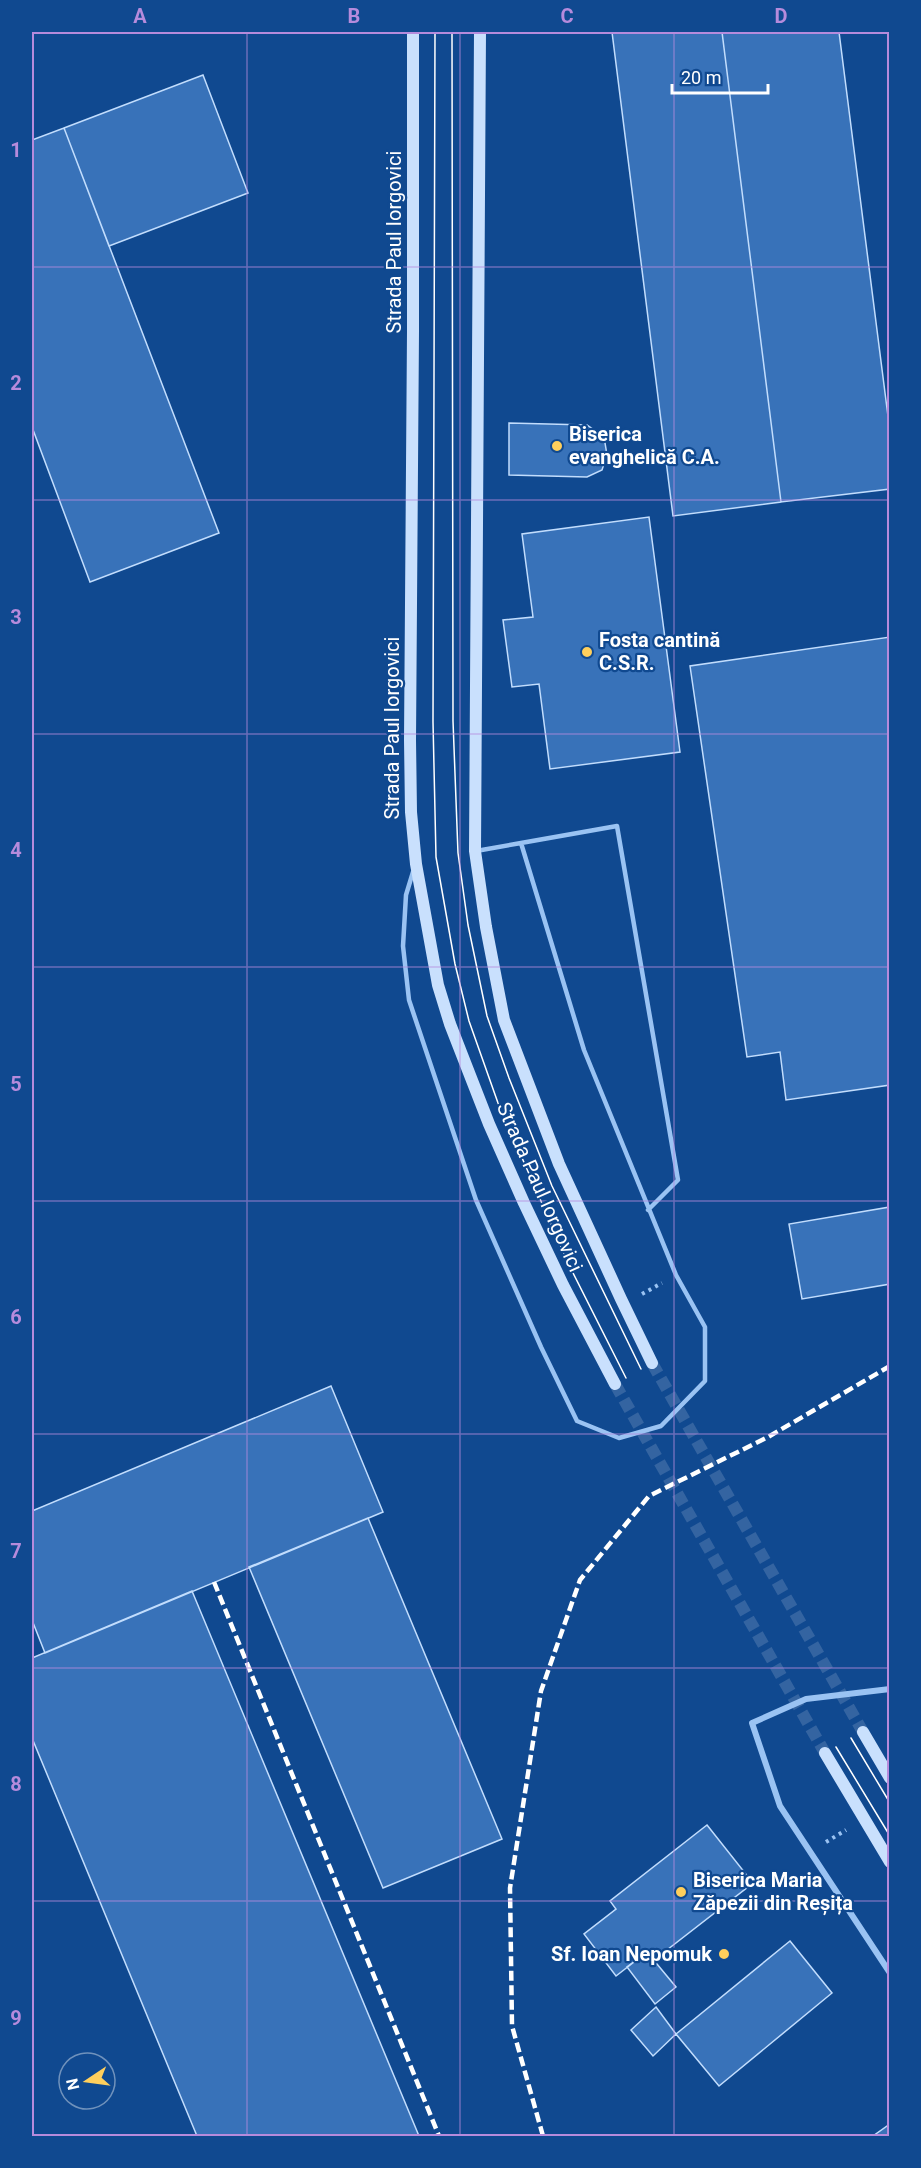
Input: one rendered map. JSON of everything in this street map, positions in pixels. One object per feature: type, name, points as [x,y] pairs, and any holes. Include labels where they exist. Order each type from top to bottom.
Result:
[{"type":"main road","name":"Strada Paul Iorgovici","points":[[412,32],[413,343],[410,750],[411,812],[416,864],[438,986],[450,1024],[489,1124],[524,1203],[563,1285],[615,1384]]},
{"type":"main road","name":"Strada Paul Iorgovici","points":[[480,32],[475,851],[488,938],[504,1020],[559,1164],[652,1363]]},
{"type":"main road","points":[[862,1732],[890,1778]]},
{"type":"main road","points":[[825,1753],[890,1862]]},
{"type":"street","points":[[890,1689],[806,1699],[752,1723],[780,1806],[890,1973]]},
{"type":"lane","points":[[475,851],[617,826],[678,1180],[648,1210]]},
{"type":"lane","points":[[416,864],[406,895],[404,946],[409,1000],[476,1200],[541,1347],[577,1420],[619,1438],[661,1426],[705,1381],[705,1327],[676,1275],[584,1050],[521,843]]},
{"type":"path","points":[[636,1297],[676,1275]]},
{"type":"building","points":[[612,32],[722,32],[781,502],[673,516]]},
{"type":"building","points":[[722,32],[839,32],[890,432],[890,489],[781,502]]},
{"type":"building","points":[[203,75],[248,193],[109,246],[64,128]]},
{"type":"building","points":[[64,128],[219,533],[90,582],[32,427],[32,140]]},
{"type":"building","name":"Biserica evanghelică C.A.","points":[[509,423],[587,425],[604,437],[607,455],[602,470],[587,477],[509,475]]},
{"type":"building","name":"Fosta cantină C.S.R.","points":[[649,517],[680,752],[550,769],[539,684],[512,687],[503,620],[533,617],[522,534]]},
{"type":"building","points":[[890,637],[890,1085],[786,1100],[780,1052],[747,1057],[690,666]]},
{"type":"building","points":[[890,1207],[890,1284],[802,1299],[789,1224]]},
{"type":"building","points":[[331,1386],[383,1512],[45,1653],[32,1620],[32,1511]]},
{"type":"building","points":[[368,1518],[502,1839],[383,1888],[249,1567]]},
{"type":"building","points":[[192,1591],[419,2136],[197,2136],[32,1738],[32,1658]]},
{"type":"building","name":"Biserica Maria Zăpezii din Reșița","points":[[707,1825],[753,1883],[654,1960],[647,1952],[616,1976],[584,1934],[616,1909],[610,1901]]},
{"type":"building","points":[[790,1941],[832,1993],[719,2086],[676,2034]]},
{"type":"building","points":[[647,1952],[676,1987],[655,2004],[627,1967]]},
{"type":"building","points":[[656,2007],[676,2034],[653,2056],[631,2030]]},
{"type":"building","points":[[890,2124],[890,2136],[873,2136]]},
{"type":"tunnel","points":[[652,1363],[863,1732]]},
{"type":"tunnel","points":[[615,1384],[825,1753]]},
{"type":"tram line","points":[[435,32],[433,722],[436,857],[455,964],[469,1021],[498,1103],[569,1265],[626,1378]]},
{"type":"tram line","points":[[452,32],[453,721],[458,853],[468,925],[487,1016],[509,1078],[552,1186],[641,1369]]},
{"type":"tram line","points":[[851,1738],[890,1803]]},
{"type":"tram line","points":[[836,1747],[890,1836]]},
{"type":"railway","points":[[543,2136],[512,2026],[510,1888],[541,1691],[580,1580],[649,1496],[768,1437],[890,1366]]},
{"type":"railway","points":[[214,1582],[439,2136]]},
{"type":"place","name":"Biserica evanghelică C.A.","points":[[557,446]]},
{"type":"place","name":"Fosta cantină C.S.R.","points":[[587,652]]},
{"type":"place","name":"Biserica Maria Zăpezii din Reșița","points":[[681,1892]]},
{"type":"place","name":"Sf. Ioan Nepomuk","points":[[724,1954]]}]
